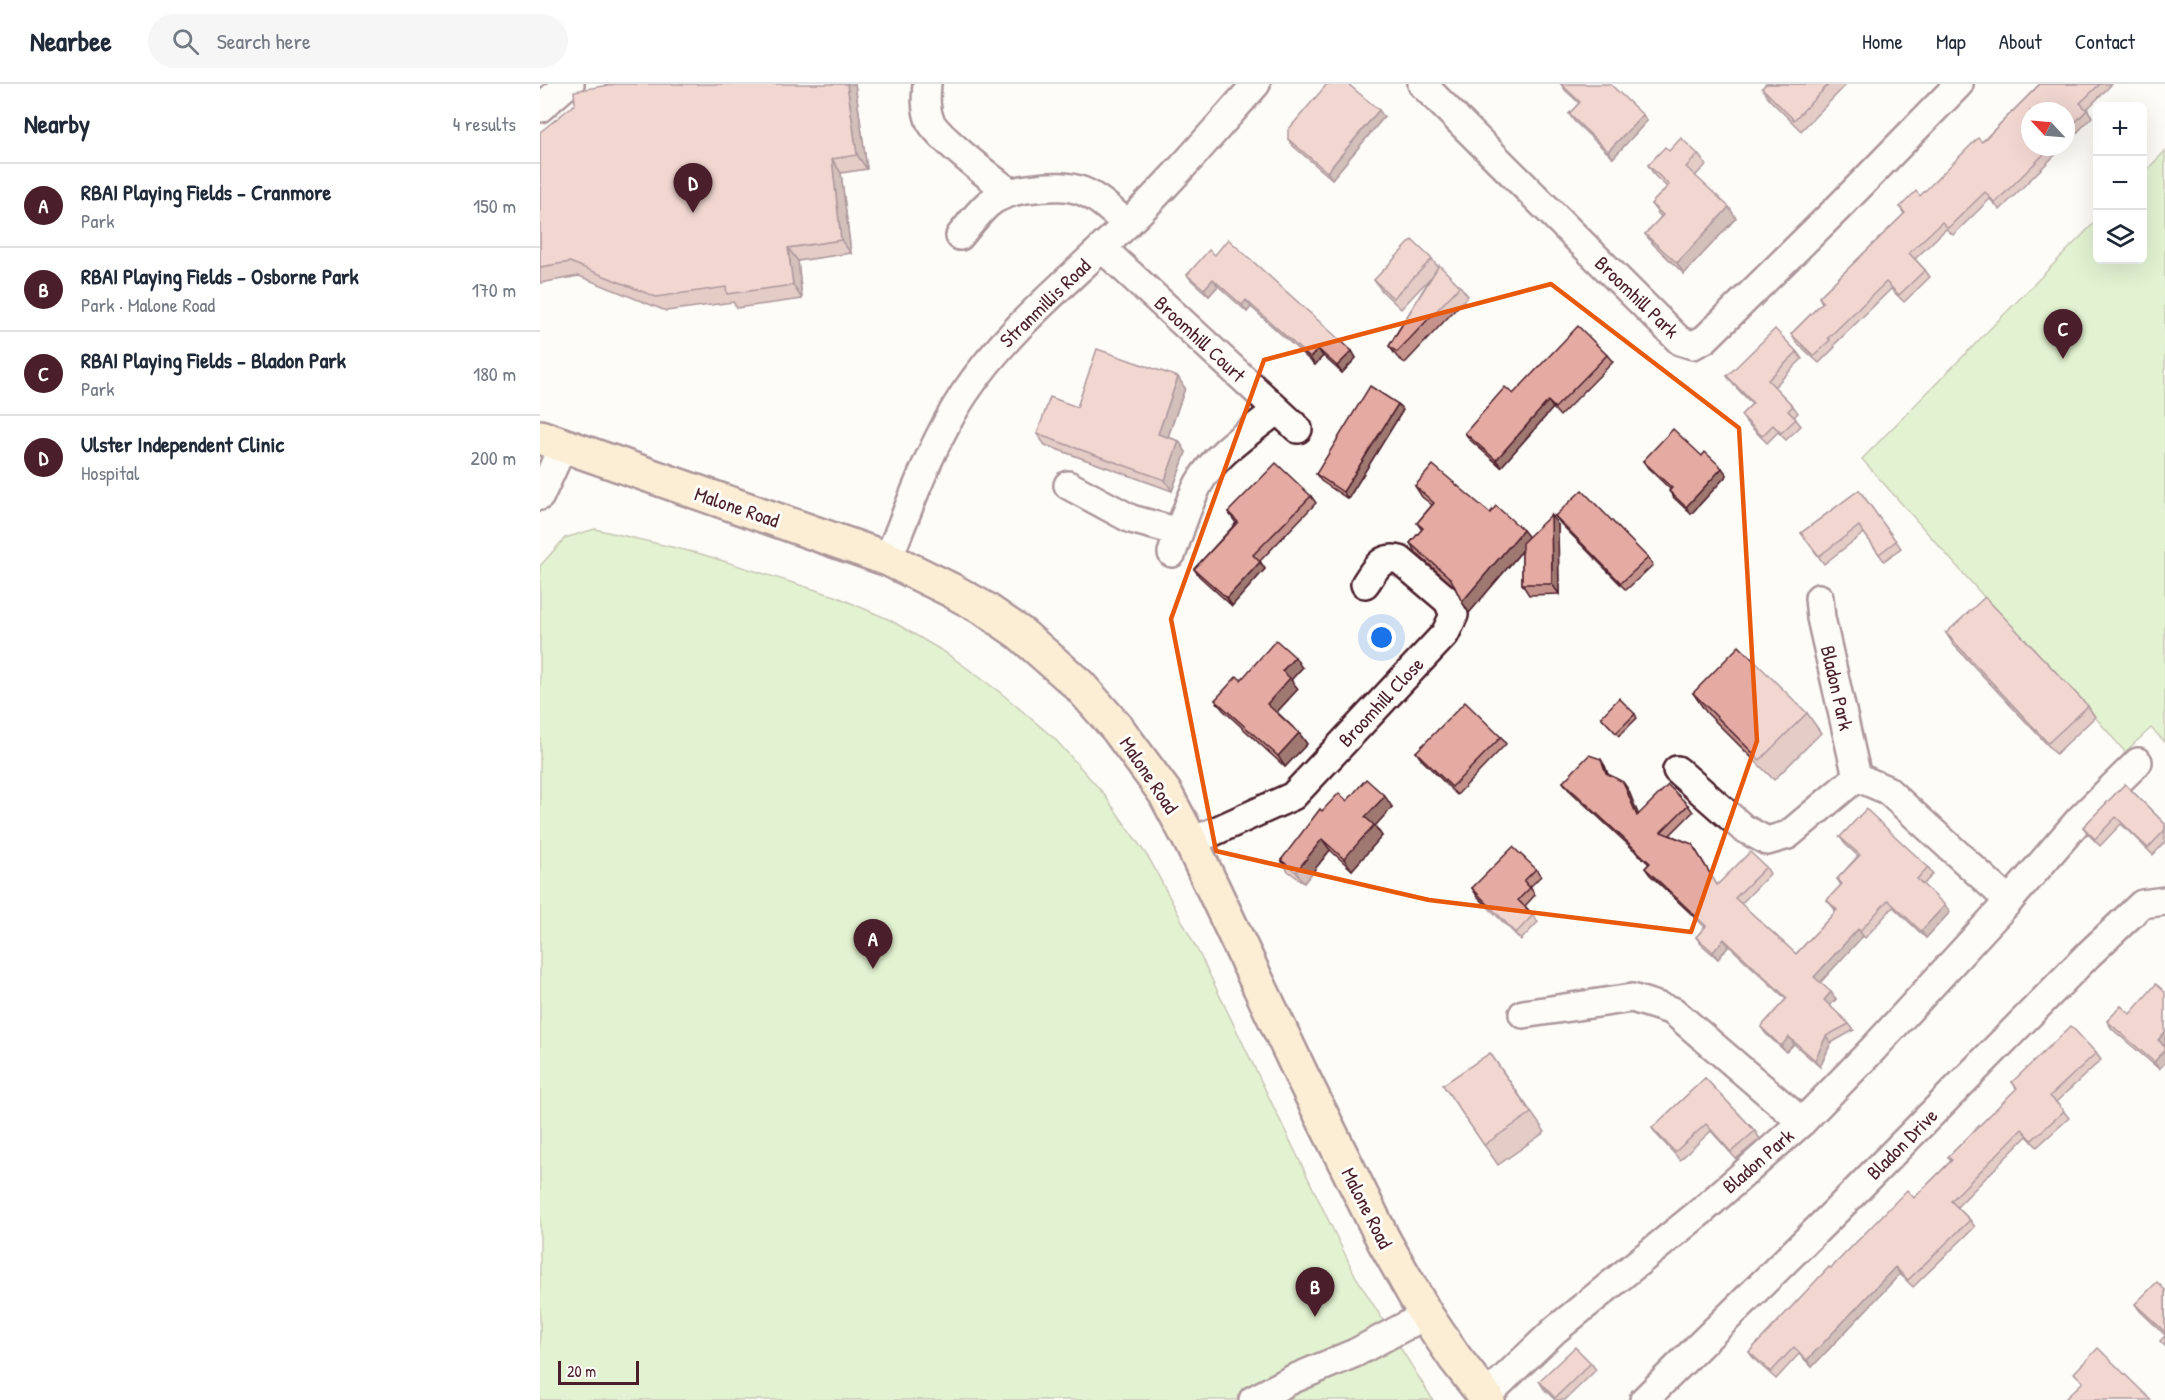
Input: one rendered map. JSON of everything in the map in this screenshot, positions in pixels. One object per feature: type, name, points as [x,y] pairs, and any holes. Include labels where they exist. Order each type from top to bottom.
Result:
[{"type":"main road","name":"Malone Road","points":[[552,442],[888,559],[985,609],[1021,634],[1079,686],[1117,728],[1165,793],[1191,842],[1378,1231],[1426,1315],[1486,1398]]},
{"type":"street","points":[[540,108],[570,84]]},
{"type":"street","points":[[927,84],[925,102],[931,122],[993,180],[1010,192]]},
{"type":"street","name":"Stranmillis Road","points":[[888,559],[931,457],[963,395],[994,352],[1153,199],[1256,84]]},
{"type":"street","name":"Broomhill Park","points":[[1422,84],[1680,341],[1693,345],[1705,339],[1838,208],[1951,86]]},
{"type":"street","points":[[960,236],[989,203],[1010,192],[1057,185],[1080,190],[1097,198],[1127,224]]},
{"type":"street","name":"Broomhill Court","points":[[1102,248],[1298,429]]},
{"type":"street","points":[[1068,485],[1122,515],[1153,526],[1176,542],[1199,483],[1211,466],[1227,450],[1277,410]]},
{"type":"street","points":[[540,496],[552,442]]},
{"type":"street","name":"Broomhill Close","points":[[1191,842],[1293,796],[1446,634],[1454,615],[1449,601],[1400,560],[1391,558],[1382,561],[1365,584]]},
{"type":"street","name":"Bladon Park","points":[[1819,597],[1821,618],[1857,777]]},
{"type":"street","name":"Bladon Park","points":[[1486,1398],[1555,1330],[1704,1209],[1802,1122],[1873,1049],[2079,820],[2138,762]]},
{"type":"street","points":[[1677,770],[1743,828],[1767,841],[1788,835],[1857,777],[1887,790],[2008,901]]},
{"type":"street","name":"Bladon Drive","points":[[1644,1400],[1836,1211],[2095,947],[2142,904],[2165,901]]},
{"type":"street","points":[[1524,1014],[1632,998],[1673,1011],[1802,1122]]},
{"type":"street","points":[[1253,1400],[1293,1379],[1355,1353],[1426,1315]]},
{"type":"highlighted area","points":[[1551,284],[1739,428],[1757,741],[1691,932],[1429,900],[1216,851],[1171,619],[1264,360]]},
{"type":"green space","points":[[2165,151],[2165,742],[2151,728],[2125,752],[1862,459],[2093,224],[2093,264],[2147,264],[2147,170]]},
{"type":"green space","points":[[595,529],[701,554],[835,596],[890,620],[946,653],[1001,693],[1055,739],[1103,793],[1150,860],[1201,957],[1356,1277],[1433,1400],[540,1400],[540,566],[565,538]]},
{"type":"building","points":[[615,84],[847,84],[857,155],[832,159],[841,240],[788,248],[793,285],[727,294],[726,287],[656,297],[570,262],[540,267],[540,132],[575,104],[574,91]]},
{"type":"building","points":[[1327,84],[1348,84],[1379,110],[1327,172],[1288,139],[1288,130]]},
{"type":"building","points":[[1561,84],[1610,84],[1643,115],[1608,151],[1569,114],[1580,102]]},
{"type":"building","points":[[1766,84],[1829,84],[1794,120],[1762,88]]},
{"type":"building","points":[[2040,84],[2100,84],[2080,103],[2087,110],[2075,123],[2075,102],[2022,102]]},
{"type":"building","points":[[2021,103],[2021,156],[2042,156],[1995,203],[1985,192],[1948,228],[1942,222],[1909,253],[1925,270],[1899,295],[1886,282],[1828,338],[1830,340],[1814,356],[1791,334],[1823,302],[1819,297],[1905,213],[1900,207],[1916,191],[1920,196],[1978,138],[1982,142]]},
{"type":"building","points":[[1681,138],[1698,154],[1686,167],[1729,207],[1677,263],[1645,234],[1663,215],[1651,204],[1669,185],[1648,165],[1665,147],[1669,151]]},
{"type":"building","points":[[1228,239],[1352,351],[1337,366],[1318,349],[1310,358],[1246,300],[1242,305],[1213,279],[1204,289],[1187,275],[1209,250],[1215,255]]},
{"type":"building","points":[[1412,240],[1432,259],[1393,298],[1374,280]]},
{"type":"building","points":[[1439,265],[1460,286],[1397,352],[1389,346]]},
{"type":"building","points":[[1578,326],[1607,355],[1555,408],[1548,401],[1496,460],[1465,433],[1505,387],[1513,394]]},
{"type":"building","points":[[1775,329],[1797,352],[1768,380],[1793,406],[1788,411],[1796,419],[1781,433],[1773,425],[1762,436],[1741,415],[1753,403],[1727,376]]},
{"type":"building","points":[[1097,349],[1178,377],[1158,434],[1179,441],[1165,480],[1037,434],[1050,397],[1077,407]]},
{"type":"building","points":[[1370,386],[1398,404],[1343,492],[1316,474]]},
{"type":"building","points":[[1673,429],[1702,456],[1705,452],[1722,468],[1686,507],[1669,491],[1672,488],[1643,461]]},
{"type":"building","points":[[1276,463],[1311,496],[1253,555],[1260,562],[1227,598],[1194,569],[1238,522],[1228,512]]},
{"type":"building","points":[[1433,465],[1490,513],[1496,506],[1523,530],[1462,602],[1451,579],[1410,543],[1423,528],[1417,523],[1434,503],[1415,486]]},
{"type":"building","points":[[1582,490],[1648,558],[1621,583],[1555,516]]},
{"type":"building","points":[[1859,490],[1896,541],[1879,554],[1859,526],[1819,556],[1801,533]]},
{"type":"building","points":[[1551,515],[1552,584],[1522,584],[1522,543]]},
{"type":"building","points":[[1985,597],[2088,706],[2048,743],[1946,633]]},
{"type":"building","points":[[1276,640],[1295,657],[1282,671],[1290,678],[1267,704],[1299,733],[1278,756],[1215,700],[1237,676],[1241,680]]},
{"type":"building","points":[[1739,646],[1807,713],[1760,760],[1693,693]]},
{"type":"building","points":[[1619,698],[1635,714],[1616,733],[1601,717]]},
{"type":"building","points":[[1465,702],[1501,737],[1452,787],[1416,752]]},
{"type":"building","points":[[1589,755],[1601,759],[1606,773],[1623,782],[1637,816],[1668,785],[1688,805],[1661,832],[1692,844],[1717,885],[1750,852],[1766,867],[1735,898],[1796,954],[1837,910],[1827,900],[1842,884],[1837,879],[1860,855],[1840,837],[1866,809],[1928,867],[1917,879],[1945,905],[1921,931],[1888,900],[1814,977],[1831,992],[1824,1000],[1849,1024],[1826,1036],[1815,1060],[1789,1037],[1781,1046],[1761,1027],[1787,998],[1724,939],[1713,952],[1696,937],[1706,926],[1645,868],[1650,863],[1563,782]]},
{"type":"building","points":[[1366,779],[1385,796],[1365,817],[1374,825],[1344,859],[1322,839],[1296,872],[1281,860],[1320,809],[1322,811],[1339,793],[1347,801]]},
{"type":"building","points":[[2125,784],[2165,824],[2165,830],[2148,848],[2116,817],[2095,839],[2083,827]]},
{"type":"building","points":[[1513,847],[1536,869],[1524,881],[1530,888],[1518,900],[1533,915],[1516,933],[1472,888]]},
{"type":"building","points":[[2156,984],[2165,992],[2165,1032],[2158,1040],[2165,1046],[2165,1050],[2154,1062],[2107,1021],[2121,1006],[2130,1014]]},
{"type":"building","points":[[2071,1026],[2096,1053],[2050,1096],[2064,1111],[2032,1140],[2022,1129],[1951,1201],[1970,1220],[1908,1280],[1895,1267],[1807,1360],[1794,1347],[1771,1372],[1749,1352],[1829,1267],[1831,1268],[1907,1190],[1914,1198],[1952,1160],[1948,1157],[2017,1088],[2012,1082]]},
{"type":"building","points":[[1490,1053],[1531,1113],[1484,1145],[1443,1085]]},
{"type":"building","points":[[1705,1078],[1755,1131],[1731,1152],[1706,1124],[1675,1152],[1652,1128]]},
{"type":"building","points":[[2157,1282],[2165,1290],[2165,1332],[2135,1304]]},
{"type":"building","points":[[2165,1336],[2165,1346],[2160,1341]]},
{"type":"building","points":[[1575,1347],[1591,1363],[1555,1398],[1539,1381]]},
{"type":"building","points":[[2098,1348],[2151,1400],[2064,1400],[2083,1382],[2074,1373]]},
{"type":"place","name":"Ulster Independent Clinic","points":[[693,213]]},
{"type":"place","name":"RBAI Playing Fields - Bladon Park","points":[[2063,359]]},
{"type":"place","name":"RBAI Playing Fields - Cranmore","points":[[873,969]]},
{"type":"place","name":"RBAI Playing Fields - Osborne Park","points":[[1315,1317]]}]
